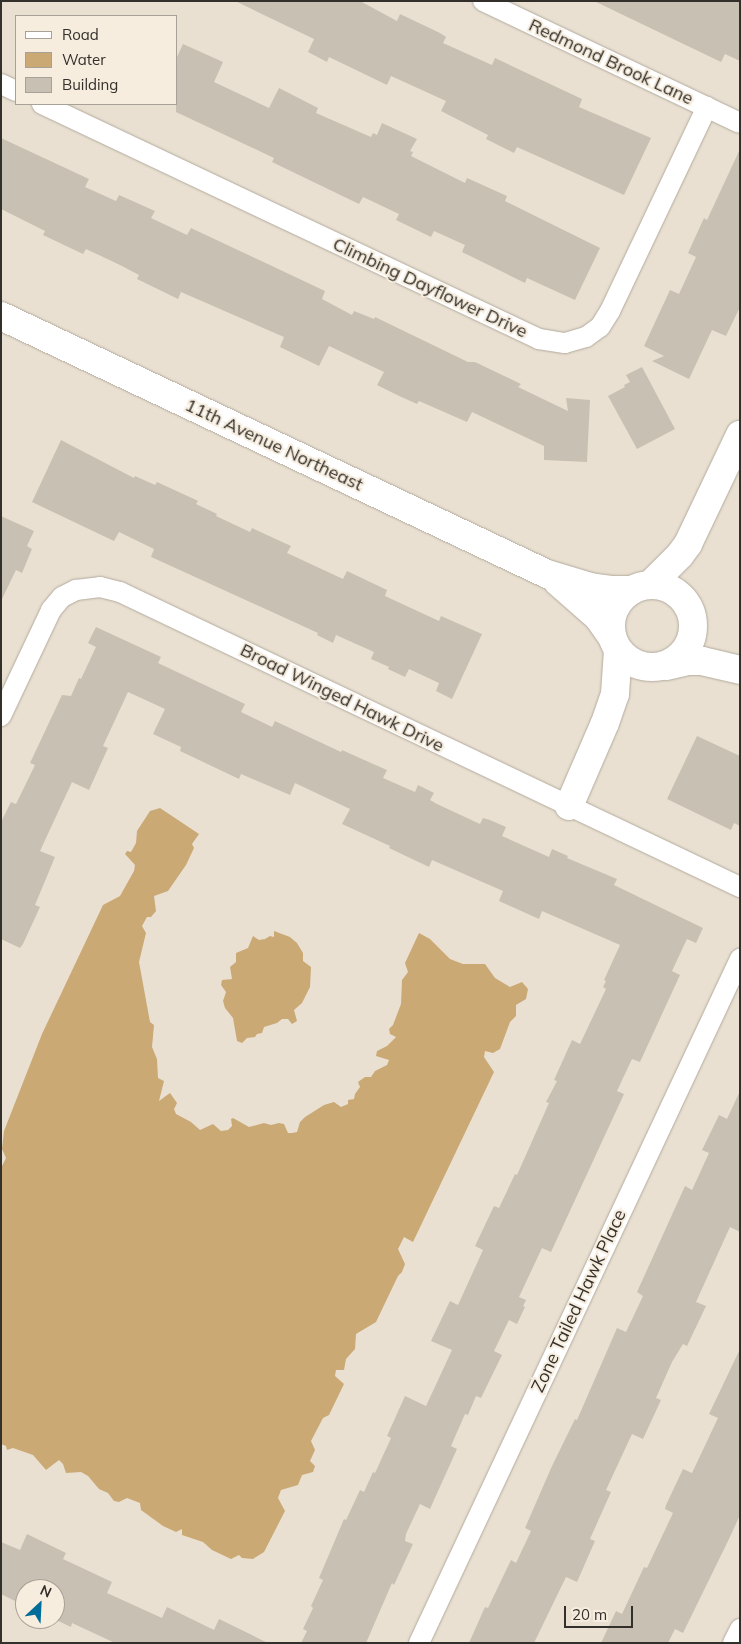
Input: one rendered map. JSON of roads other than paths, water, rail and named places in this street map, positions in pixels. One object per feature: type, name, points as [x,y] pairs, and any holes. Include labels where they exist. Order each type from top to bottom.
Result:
[{"type":"street","name":"Redmond Brook Lane","points":[[483,1],[740,123]]},
{"type":"street","points":[[1,84],[15,91]]},
{"type":"street","name":"Climbing Dayflower Drive","points":[[44,105],[539,340],[565,343],[586,337],[600,326],[610,311],[707,107]]},
{"type":"street","name":"11th Avenue Northeast","points":[[1,316],[547,574],[590,587],[611,590],[641,587]]},
{"type":"street","points":[[605,722],[627,693],[659,667],[679,658],[688,648],[693,634],[683,571],[688,544],[740,435]]},
{"type":"street","points":[[569,806],[615,694],[615,644],[610,623],[613,610],[621,598],[641,587],[688,544]]},
{"type":"street","name":"11th Avenue Northeast","points":[[547,574],[598,617],[615,644]]},
{"type":"street","name":"Broad Winged Hawk Drive","points":[[1,716],[51,610],[62,597],[76,590],[100,587],[120,592],[740,887]]},
{"type":"street","points":[[641,587],[669,588],[689,610],[712,641],[740,663]]},
{"type":"street","points":[[615,644],[633,663],[659,667],[687,661],[702,661],[740,670]]},
{"type":"street","name":"Zone Tailed Hawk Place","points":[[419,1643],[740,959]]},
{"type":"street","points":[[733,1643],[740,1629]]},
{"type":"water","points":[[160,808],[199,834],[192,844],[194,848],[186,865],[168,891],[154,896],[156,911],[151,917],[147,917],[142,926],[146,933],[139,962],[150,1022],[154,1025],[152,1047],[157,1059],[158,1078],[164,1081],[159,1101],[170,1093],[177,1103],[174,1109],[176,1114],[191,1122],[200,1130],[213,1124],[221,1131],[228,1130],[232,1126],[231,1119],[233,1118],[249,1127],[264,1123],[271,1125],[279,1123],[284,1124],[288,1133],[297,1132],[300,1122],[305,1117],[324,1105],[334,1102],[341,1107],[348,1104],[348,1100],[354,1099],[360,1087],[358,1082],[365,1077],[371,1077],[375,1071],[387,1065],[389,1060],[376,1056],[377,1051],[387,1046],[396,1037],[390,1034],[389,1029],[393,1025],[401,1004],[402,980],[408,972],[405,963],[419,933],[430,939],[450,959],[463,964],[485,964],[495,978],[510,987],[522,982],[528,989],[526,999],[516,1005],[516,1016],[510,1022],[500,1049],[493,1053],[485,1051],[484,1057],[494,1072],[413,1242],[404,1237],[398,1249],[405,1264],[402,1272],[398,1276],[376,1322],[356,1334],[355,1349],[346,1359],[344,1370],[336,1370],[335,1376],[344,1384],[329,1415],[323,1418],[311,1441],[315,1450],[310,1461],[315,1466],[313,1472],[302,1475],[298,1485],[281,1490],[278,1498],[285,1511],[264,1552],[253,1559],[242,1558],[239,1555],[231,1559],[212,1550],[203,1542],[182,1535],[182,1529],[176,1532],[163,1526],[141,1510],[140,1503],[127,1498],[119,1502],[114,1501],[108,1493],[99,1489],[88,1476],[81,1472],[66,1473],[63,1464],[59,1460],[46,1470],[33,1455],[13,1448],[7,1450],[6,1446],[1,1444],[1,1168],[6,1158],[2,1149],[4,1131],[42,1034],[103,905],[120,896],[134,871],[135,865],[125,854],[127,851],[131,852],[136,843],[137,831],[150,811]]},
{"type":"water","points":[[274,931],[290,937],[297,943],[303,953],[303,961],[311,967],[310,987],[302,1003],[294,1010],[297,1021],[292,1024],[288,1019],[282,1019],[277,1023],[264,1027],[262,1033],[257,1034],[255,1037],[247,1038],[242,1043],[237,1041],[233,1018],[225,1008],[223,1001],[226,992],[221,985],[222,980],[232,979],[230,967],[236,962],[236,953],[248,948],[253,936],[259,940],[270,936],[274,937]]}]
